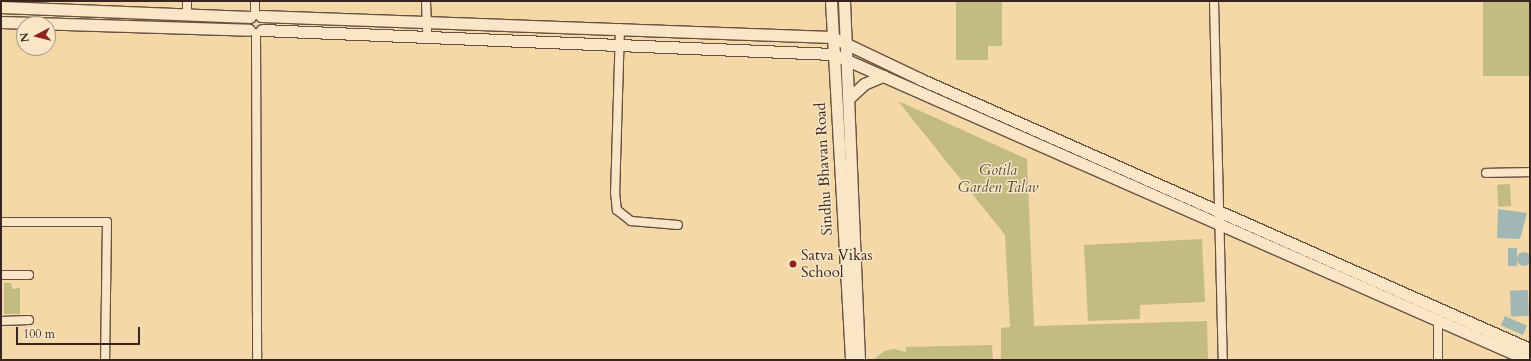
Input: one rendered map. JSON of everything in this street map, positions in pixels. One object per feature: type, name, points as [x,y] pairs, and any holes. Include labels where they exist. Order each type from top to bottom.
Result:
[{"type":"main road","name":"Sindhu Bhavan Road","points":[[831,1],[851,360]]},
{"type":"main road","name":"Sindhu Bhavan Road","points":[[844,1],[859,360]]},
{"type":"main road","points":[[1,7],[620,28],[832,37],[1218,218],[1528,360]]},
{"type":"main road","points":[[255,16],[246,25],[256,31]]},
{"type":"main road","points":[[255,16],[264,21],[256,31]]},
{"type":"main road","points":[[1,22],[619,43],[833,54],[1530,349]]},
{"type":"main road","points":[[848,99],[864,84],[883,76]]},
{"type":"street","points":[[187,1],[187,14]]},
{"type":"street","points":[[255,1],[255,16]]},
{"type":"street","points":[[426,1],[427,37]]},
{"type":"street","points":[[1214,1],[1218,218],[1224,360]]},
{"type":"street","points":[[620,28],[615,192],[617,210],[631,221],[678,224]]},
{"type":"street","points":[[256,31],[258,360]]},
{"type":"street","points":[[1486,172],[1530,172]]},
{"type":"street","points":[[1,222],[107,222],[105,360]]},
{"type":"street","points":[[1,275],[29,275]]},
{"type":"street","points":[[1,321],[29,320]]},
{"type":"street","points":[[1438,320],[1438,360]]},
{"type":"green space","points":[[956,1],[1002,1],[1002,46],[988,46],[988,60],[956,60]]},
{"type":"green space","points":[[1483,1],[1530,1],[1530,76],[1483,76]]},
{"type":"green space","name":"Gotila Garden Talav","points":[[898,101],[1027,159],[1034,326],[1207,321],[1208,360],[1001,360],[1001,328],[1010,327],[1005,235]]},
{"type":"green space","points":[[1510,184],[1511,206],[1498,207],[1497,185]]},
{"type":"green space","points":[[1202,239],[1205,302],[1140,305],[1140,319],[1088,321],[1084,245]]},
{"type":"green space","points":[[4,283],[11,283],[12,289],[20,288],[20,314],[4,314]]},
{"type":"green space","points":[[992,345],[993,360],[873,360],[884,351],[894,349],[906,352],[906,347]]},
{"type":"water","points":[[1498,209],[1527,213],[1520,239],[1497,238]]},
{"type":"water","points":[[1508,248],[1517,248],[1517,266],[1508,266]]},
{"type":"water","points":[[1521,252],[1527,252],[1531,256],[1531,262],[1527,266],[1521,266],[1517,262],[1517,256]]},
{"type":"water","points":[[1528,290],[1529,316],[1511,317],[1510,291]]},
{"type":"water","points":[[1505,316],[1527,326],[1523,335],[1501,325]]},
{"type":"place","name":"Satva Vikas School","points":[[793,264]]}]
